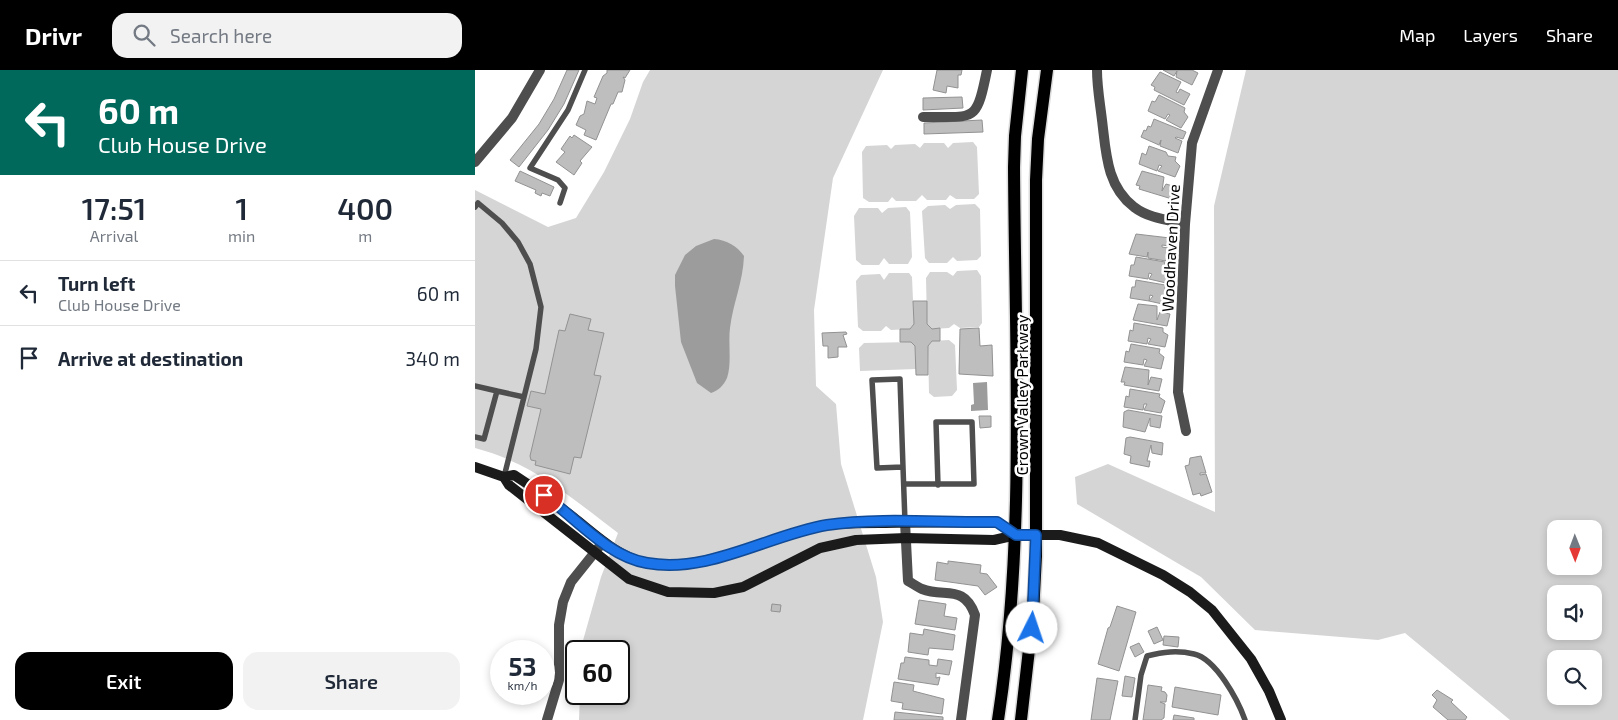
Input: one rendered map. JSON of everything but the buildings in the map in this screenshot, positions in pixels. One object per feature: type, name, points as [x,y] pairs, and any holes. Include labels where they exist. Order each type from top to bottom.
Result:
[{"type":"main road","name":"Crown Valley Parkway","points":[[998,720],[1011,622],[1016,535],[1014,167],[1015,136],[1022,70]]},
{"type":"main road","name":"Crown Valley Parkway","points":[[1021,720],[1033,614],[1036,535],[1035,180],[1047,70]]},
{"type":"street","points":[[475,162],[512,118],[540,70]]},
{"type":"street","points":[[923,117],[967,116],[977,111],[981,102],[987,70]]},
{"type":"street","points":[[1097,70],[1109,170],[1117,189],[1133,207],[1142,212],[1185,224]]},
{"type":"street","name":"Woodhaven Drive","points":[[1185,431],[1178,392],[1185,224],[1192,143],[1218,70]]},
{"type":"street","points":[[475,467],[504,477],[514,475],[621,554],[647,563],[671,564],[704,560],[733,553],[787,534],[829,525],[905,522],[997,522],[1016,535]]},
{"type":"street","points":[[504,477],[509,485],[629,579],[668,592],[714,593],[743,587],[820,548],[856,540],[906,538],[994,540],[1016,535],[1060,535],[1098,543],[1163,575],[1190,592],[1212,610],[1251,659],[1269,691],[1281,720]]},
{"type":"street","points":[[905,522],[908,581],[922,589],[960,595],[970,602],[975,615],[961,720]]},
{"type":"street","points":[[547,720],[559,680],[559,625],[563,602],[571,582],[603,542]]},
{"type":"lane","points":[[560,203],[565,188],[558,180],[530,168],[568,110],[585,70]]},
{"type":"lane","points":[[476,204],[502,223],[518,242],[530,264],[541,307],[536,349],[504,477]]},
{"type":"lane","points":[[903,467],[877,468],[872,380],[900,379],[905,522]]},
{"type":"lane","points":[[475,386],[524,397]]},
{"type":"lane","points":[[475,436],[484,438],[497,391]]},
{"type":"lane","points":[[904,484],[938,485],[974,484],[972,422],[936,422],[938,485]]},
{"type":"lane","points":[[1135,720],[1141,675],[1147,656],[1169,651],[1195,654],[1212,665],[1229,688],[1245,720]]},
{"type":"shaded area","points":[[650,70],[883,70],[833,178],[814,310],[816,386],[836,404],[841,464],[876,577],[883,622],[863,720],[579,720],[580,705],[630,705],[630,640],[583,640],[601,577],[618,533],[534,472],[516,463],[475,448],[475,190],[548,227],[576,218],[604,172],[630,119],[643,82]]},
{"type":"shaded area","points":[[1246,70],[1618,70],[1618,720],[1510,720],[1405,633],[1378,640],[1255,630],[1201,577],[1077,504],[1075,477],[1108,464],[1215,512],[1214,206]]},
{"type":"shaded area","points":[[973,142],[977,147],[979,194],[974,199],[956,199],[950,195],[946,200],[927,200],[922,195],[916,201],[896,201],[892,197],[888,202],[869,202],[863,198],[862,152],[866,146],[887,145],[891,149],[895,145],[915,144],[920,148],[924,143],[944,143],[948,148],[953,143]]},
{"type":"shaded area","points":[[975,204],[980,209],[981,256],[977,260],[957,261],[953,257],[947,263],[929,263],[925,258],[922,211],[928,206],[945,205],[950,209],[956,205]]},
{"type":"shaded area","points":[[906,207],[910,212],[912,257],[908,264],[889,264],[884,258],[879,265],[862,265],[856,260],[854,216],[859,208],[878,208],[882,213],[888,208]]},
{"type":"shaded area","points":[[714,239],[731,244],[744,256],[742,275],[730,328],[730,360],[727,378],[716,391],[711,393],[697,383],[681,342],[675,275],[685,255],[696,246]]},
{"type":"shaded area","points":[[977,270],[981,276],[982,323],[979,327],[960,328],[954,324],[949,328],[932,329],[927,324],[926,278],[930,272],[947,272],[953,276],[957,271]]},
{"type":"shaded area","points":[[889,273],[909,273],[912,277],[914,324],[910,329],[891,330],[886,326],[881,331],[863,331],[858,327],[856,281],[861,275],[880,274],[884,280]]},
{"type":"shaded area","points":[[949,340],[955,345],[957,390],[952,396],[934,397],[929,393],[928,346],[932,341]]},
{"type":"shaded area","points":[[911,342],[915,346],[916,369],[860,371],[859,348],[864,343]]},
{"type":"shaded area","points":[[987,382],[988,410],[971,411],[971,405],[974,404],[973,383]]},
{"type":"route","points":[[544,495],[621,554],[647,563],[671,564],[704,560],[733,553],[787,534],[829,525],[891,522],[997,522],[1016,535],[1036,535],[1032,628]]}]
